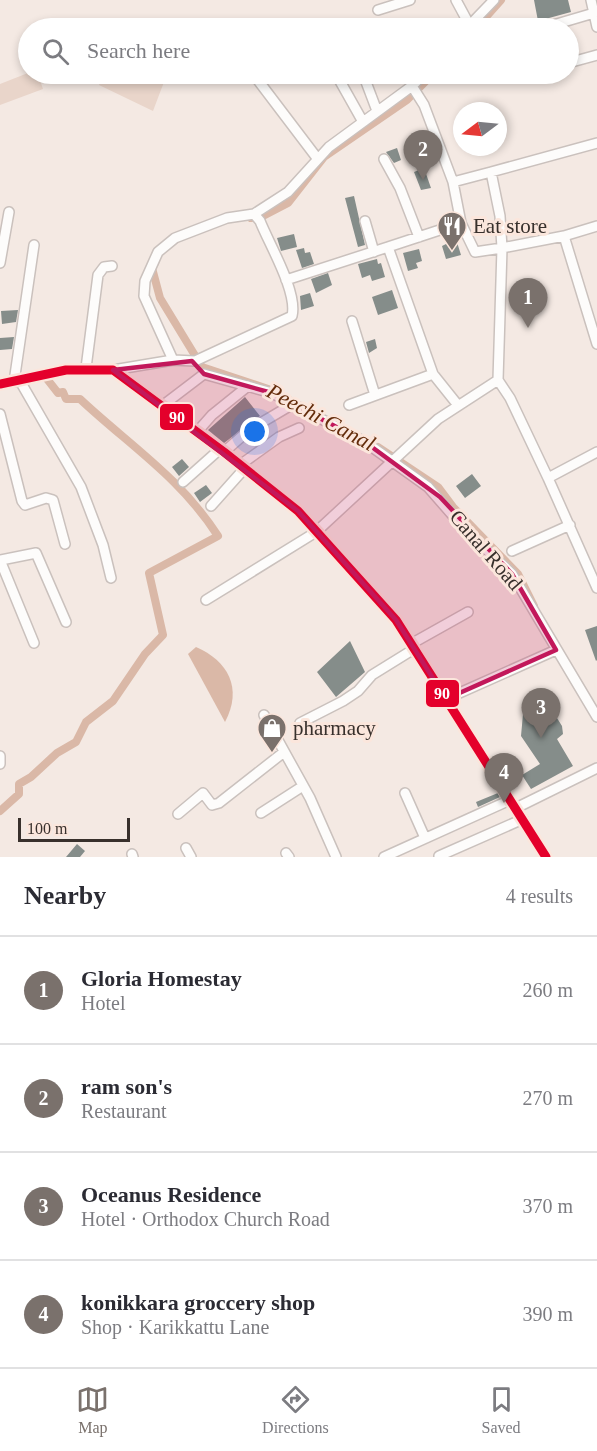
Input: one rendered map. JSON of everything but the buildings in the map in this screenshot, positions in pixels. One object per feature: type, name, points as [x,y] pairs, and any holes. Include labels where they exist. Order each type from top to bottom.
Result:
[{"type":"street","points":[[378,10],[410,0]]},
{"type":"street","points":[[456,0],[466,18]]},
{"type":"street","points":[[479,18],[494,0]]},
{"type":"street","points":[[591,0],[597,27]]},
{"type":"street","points":[[577,18],[594,13]]},
{"type":"street","points":[[579,60],[597,55]]},
{"type":"street","points":[[261,84],[317,158]]},
{"type":"street","points":[[342,84],[363,122]]},
{"type":"street","points":[[367,84],[377,111]]},
{"type":"street","points":[[173,360],[144,296],[144,281],[158,252],[175,238],[227,218],[257,217],[288,192],[317,158],[377,111],[415,90],[418,84]]},
{"type":"street","points":[[415,90],[453,182],[461,223],[475,252],[564,236],[597,226]]},
{"type":"street","points":[[453,182],[597,143]]},
{"type":"street","points":[[384,159],[400,188],[419,237]]},
{"type":"street","points":[[490,172],[500,216],[502,248],[498,380],[510,398],[597,588]]},
{"type":"street","points":[[0,263],[1,245],[9,212]]},
{"type":"street","points":[[0,384],[66,370],[86,368],[113,370],[173,360],[196,360],[292,316],[294,309],[286,280],[257,217]]},
{"type":"street","points":[[365,221],[374,252]]},
{"type":"street","points":[[286,280],[461,223]]},
{"type":"street","points":[[564,236],[597,344]]},
{"type":"street","points":[[34,245],[17,381],[81,487],[103,545],[111,578]]},
{"type":"street","points":[[388,247],[434,374],[457,405]]},
{"type":"street","points":[[86,368],[98,275],[100,270],[112,266]]},
{"type":"street","points":[[352,321],[375,395]]},
{"type":"street","points":[[162,406],[204,374],[196,360]]},
{"type":"street","points":[[113,370],[222,451],[298,512],[396,620],[546,857]]},
{"type":"street","name":"Canal Road","points":[[204,374],[272,393],[396,458],[440,497],[462,526],[512,574],[597,717]]},
{"type":"street","points":[[349,405],[434,374]]},
{"type":"street","points":[[206,600],[316,532],[457,405],[498,380]]},
{"type":"street","points":[[196,432],[212,415],[248,386]]},
{"type":"street","points":[[183,482],[249,430],[293,404]]},
{"type":"street","points":[[0,414],[22,501],[29,505],[46,498],[52,500],[65,544]]},
{"type":"street","points":[[211,506],[242,467],[279,436],[299,428]]},
{"type":"street","points":[[548,478],[597,452]]},
{"type":"street","points":[[512,551],[570,525]]},
{"type":"street","points":[[34,643],[0,560],[36,553],[66,622]]},
{"type":"street","points":[[300,723],[343,701],[372,675],[468,612]]},
{"type":"street","points":[[446,699],[556,650]]},
{"type":"street","points":[[264,715],[303,786],[336,857]]},
{"type":"street","points":[[178,814],[203,794],[212,805],[219,803],[285,753]]},
{"type":"street","points":[[0,756],[0,764]]},
{"type":"street","points":[[384,857],[597,768]]},
{"type":"street","points":[[261,813],[303,786]]},
{"type":"street","points":[[405,793],[425,838]]},
{"type":"street","points":[[440,856],[523,819]]},
{"type":"street","points":[[186,848],[192,857]]},
{"type":"highlighted area","points":[[192,361],[204,374],[272,393],[365,442],[440,497],[512,574],[556,650],[446,699],[396,620],[298,511],[113,370]]},
{"type":"shaded area","points":[[18,77],[18,84],[41,84],[43,89],[0,105],[0,84]]},
{"type":"shaded area","points":[[99,84],[163,84],[153,111]]},
{"type":"shaded area","points":[[196,647],[217,660],[229,677],[233,698],[225,722],[188,654]]},
{"type":"waterway","name":"Peechi Canal","points":[[485,18],[501,0]]},
{"type":"waterway","name":"Peechi Canal","points":[[251,218],[263,216],[288,203],[324,157],[407,100],[423,84]]},
{"type":"waterway","name":"Peechi Canal","points":[[155,263],[152,268],[160,298],[202,367],[280,393]]},
{"type":"waterway","points":[[0,811],[19,794],[19,784],[31,777],[57,753],[76,742],[86,722],[113,701],[145,654],[163,635],[149,573],[218,536],[171,479],[80,399],[66,399],[63,392],[58,393],[47,379]]},
{"type":"waterway","name":"Peechi Canal","points":[[378,447],[438,487],[453,507],[518,574],[534,606]]},
{"type":"transit line","name":"90","points":[[0,384],[66,370],[113,370],[224,452],[298,511],[396,620],[546,857]]},
{"type":"place","name":"ram son's","points":[[423,180]]},
{"type":"place","name":"Eat store","points":[[452,252]]},
{"type":"place","name":"Gloria Homestay","points":[[528,328]]},
{"type":"place","name":"Oceanus Residence","points":[[541,738]]},
{"type":"place","name":"pharmacy","points":[[272,754]]},
{"type":"place","name":"konikkara groccery shop","points":[[504,803]]}]
